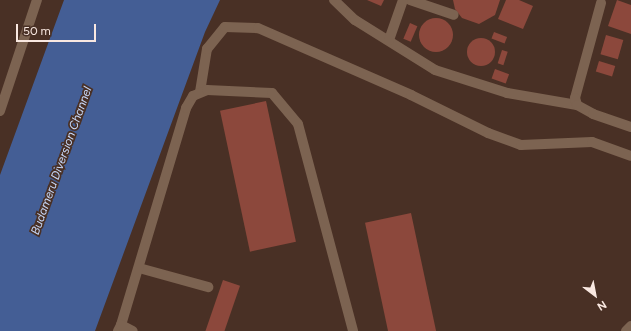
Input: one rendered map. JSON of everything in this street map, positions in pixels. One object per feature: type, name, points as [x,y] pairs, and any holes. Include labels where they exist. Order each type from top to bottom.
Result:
[{"type":"lane","points":[[0,111],[37,0]]},
{"type":"lane","points":[[334,0],[355,20],[435,70],[507,93],[577,105],[593,114],[631,127]]},
{"type":"lane","points":[[388,40],[403,0]]},
{"type":"lane","points":[[410,0],[454,15]]},
{"type":"lane","points":[[577,105],[575,98],[602,3]]},
{"type":"lane","points":[[200,92],[207,49],[225,27],[258,28],[411,95],[488,133],[521,145],[592,142],[631,156]]},
{"type":"lane","points":[[133,331],[119,328],[139,268],[189,101],[200,92],[272,92],[298,124],[352,331]]},
{"type":"lane","points":[[139,268],[208,287]]},
{"type":"lane","points":[[626,331],[631,326]]},
{"type":"water","name":"Budameru Diversion Channel","points":[[64,0],[220,0],[205,32],[95,331],[0,331],[0,175]]},
{"type":"building","points":[[367,0],[384,0],[381,6]]},
{"type":"building","points":[[453,0],[500,0],[495,15],[479,24],[462,18],[455,9]]},
{"type":"building","points":[[506,0],[519,0],[533,6],[523,29],[498,19]]},
{"type":"building","points":[[617,0],[631,5],[631,34],[608,26]]},
{"type":"building","points":[[433,18],[439,18],[443,19],[450,25],[453,35],[452,42],[446,49],[439,52],[433,52],[429,51],[422,45],[419,38],[419,32],[420,28],[426,21]]},
{"type":"building","points":[[410,23],[417,26],[411,42],[403,39]]},
{"type":"building","points":[[494,32],[507,37],[505,44],[491,39]]},
{"type":"building","points":[[606,35],[623,40],[618,59],[600,54]]},
{"type":"building","points":[[481,38],[491,42],[495,52],[491,62],[481,66],[471,62],[467,52],[471,42]]},
{"type":"building","points":[[502,50],[508,52],[503,65],[498,63]]},
{"type":"building","points":[[599,61],[615,66],[612,76],[596,72]]},
{"type":"building","points":[[495,69],[509,74],[506,84],[492,78]]},
{"type":"building","points":[[266,101],[296,242],[250,252],[220,111]]},
{"type":"building","points":[[411,213],[436,331],[388,331],[365,223]]},
{"type":"building","points":[[223,280],[240,286],[224,331],[205,331]]}]
